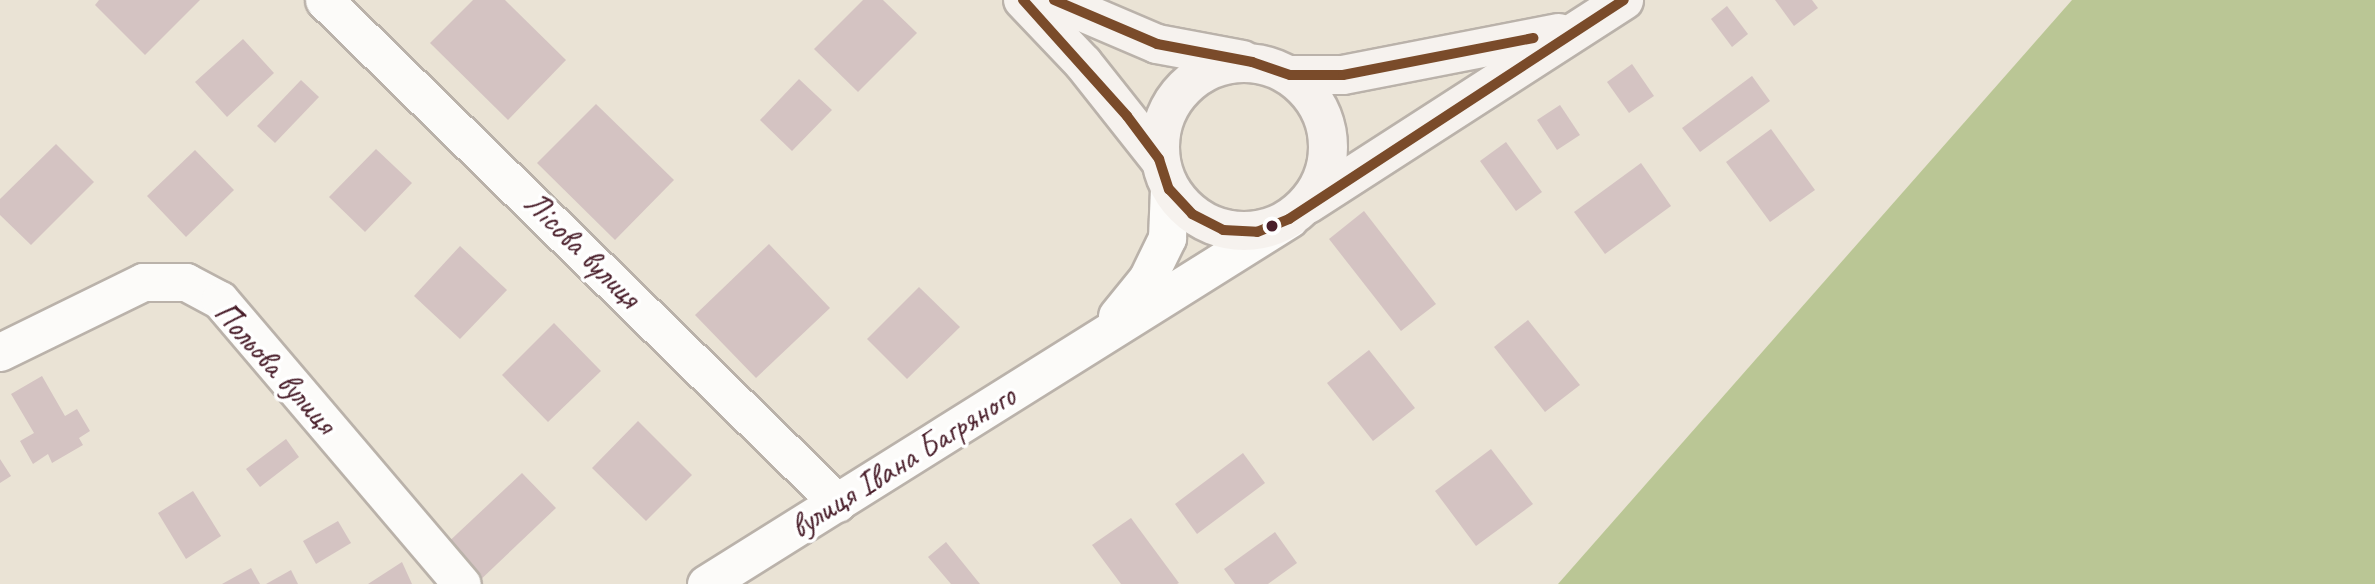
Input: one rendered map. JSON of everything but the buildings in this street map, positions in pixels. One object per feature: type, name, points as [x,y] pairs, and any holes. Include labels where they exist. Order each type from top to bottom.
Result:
[{"type":"main road","points":[[1023,0],[1083,63],[1192,215],[1223,230],[1257,232],[1298,212],[1325,173],[1329,136],[1316,101],[1290,75],[1252,62],[1157,44],[1054,0]]},
{"type":"main road","name":"вулиця Івана Багряного","points":[[1298,212],[1624,0]]},
{"type":"main road","name":"вулиця Івана Багряного","points":[[1290,75],[1343,75],[1578,29]]},
{"type":"main road","points":[[1164,174],[1163,121],[1182,88],[1214,67],[1252,62]]},
{"type":"street","name":"Лісова вулиця","points":[[324,0],[838,503]]},
{"type":"street","name":"вулиця Івана Багряного","points":[[1099,339],[1147,279],[1167,238],[1164,174]]},
{"type":"street","name":"вулиця Івана Багряного","points":[[706,584],[1298,212]]},
{"type":"street","name":"Польова вулиця","points":[[0,352],[143,282],[186,282],[220,300],[462,584]]},
{"type":"green space","points":[[2072,0],[2375,0],[2375,584],[1558,584]]},
{"type":"transit line","points":[[1023,0],[1127,116],[1159,159],[1169,189],[1192,214],[1223,230],[1257,232],[1289,219],[1624,0]]},
{"type":"transit line","points":[[1054,0],[1157,44],[1252,62],[1290,75],[1343,75],[1533,38]]}]
